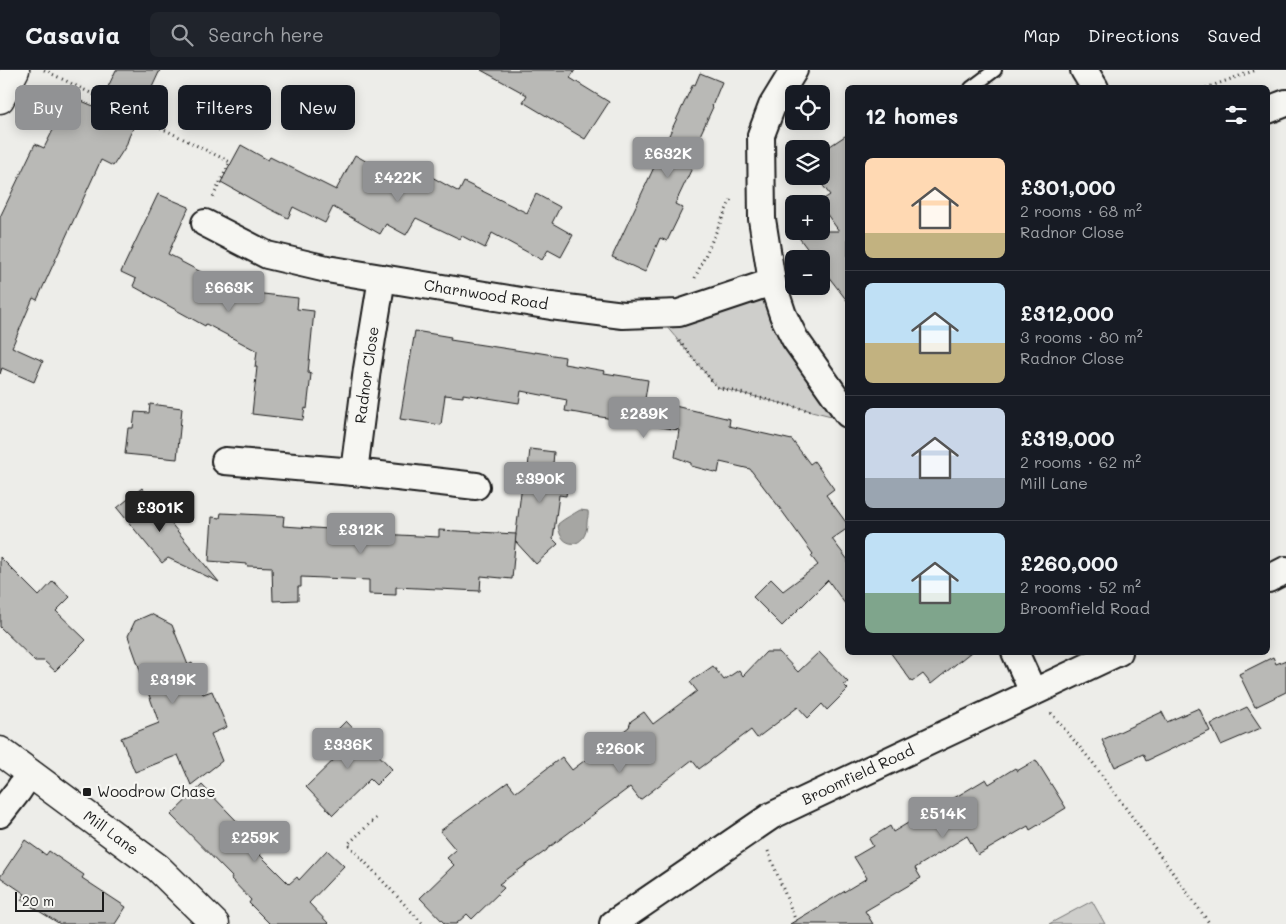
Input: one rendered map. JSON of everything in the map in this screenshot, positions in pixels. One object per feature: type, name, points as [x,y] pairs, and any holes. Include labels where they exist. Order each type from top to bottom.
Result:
[{"type":"street","points":[[0,99],[15,70]]},
{"type":"street","points":[[794,70],[772,106],[761,135],[762,219],[772,282],[783,314],[795,339],[845,410]]},
{"type":"street","points":[[1084,70],[1094,85]]},
{"type":"street","points":[[1270,109],[1286,104]]},
{"type":"street","name":"Charnwood Road","points":[[205,223],[267,255],[328,269],[542,304],[623,315],[667,313],[772,282]]},
{"type":"street","name":"Radnor Close","points":[[354,472],[367,369],[382,278]]},
{"type":"street","points":[[225,461],[354,472],[476,486]]},
{"type":"street","points":[[1270,578],[1286,570]]},
{"type":"street","points":[[1016,655],[1033,692]]},
{"type":"street","name":"Broomfield Road","points":[[612,924],[771,816],[1113,655]]},
{"type":"street","name":"Mill Lane","points":[[0,751],[158,868],[215,924]]},
{"type":"street","points":[[0,814],[30,773]]},
{"type":"lane","points":[[975,85],[995,70]]},
{"type":"path","points":[[43,70],[230,162],[206,211],[205,223]]},
{"type":"path","points":[[1214,85],[1256,70]]},
{"type":"path","points":[[732,197],[667,313],[717,387],[820,413]]},
{"type":"path","points":[[1033,692],[1093,763],[1210,924]]},
{"type":"path","points":[[376,818],[348,844],[423,924]]},
{"type":"path","points":[[757,825],[797,924]]},
{"type":"shaded area","points":[[772,282],[845,419],[717,387],[656,314]]},
{"type":"shaded area","points":[[580,510],[588,511],[586,532],[578,542],[568,542],[563,539],[558,524]]},
{"type":"shaded area","points":[[1092,901],[1105,924],[1049,924]]},
{"type":"building","points":[[116,70],[160,70],[153,85],[109,85]]},
{"type":"building","points":[[481,70],[575,70],[570,78],[609,102],[585,139],[523,102],[527,95]]},
{"type":"building","points":[[700,73],[722,82],[697,142],[703,145],[675,204],[683,208],[667,241],[660,238],[645,272],[612,257],[693,84],[695,85]]},
{"type":"building","points":[[81,101],[91,105],[91,130],[132,130],[126,146],[113,166],[101,160],[37,300],[33,298],[12,347],[43,361],[34,382],[2,368],[0,374],[0,217],[35,144],[44,148],[53,130],[81,130]]},
{"type":"building","points":[[845,136],[845,298],[830,279],[830,250],[808,250],[801,240],[830,240],[830,231],[839,231],[830,218],[830,195],[822,185],[830,185],[830,146]]},
{"type":"building","points":[[241,145],[268,160],[270,157],[336,190],[355,155],[406,184],[409,178],[424,186],[430,176],[459,192],[464,182],[527,213],[536,194],[560,207],[552,223],[573,235],[561,257],[548,250],[542,260],[492,233],[485,248],[462,236],[460,239],[416,218],[406,235],[386,224],[380,234],[333,207],[325,223],[293,207],[288,218],[221,182]]},
{"type":"building","points":[[158,194],[189,207],[168,254],[237,291],[298,298],[297,309],[314,311],[308,373],[311,374],[307,409],[305,408],[303,420],[252,414],[257,351],[206,324],[205,326],[133,286],[136,279],[121,272]]},
{"type":"building","points":[[415,331],[451,337],[450,340],[565,357],[564,364],[648,380],[645,399],[730,419],[729,426],[792,440],[810,464],[814,461],[834,489],[826,495],[845,521],[845,530],[832,539],[845,556],[845,604],[828,580],[782,626],[753,597],[771,579],[783,591],[818,565],[811,556],[813,554],[750,469],[720,462],[718,473],[691,466],[691,463],[675,457],[679,430],[565,411],[567,400],[521,391],[519,403],[463,394],[463,397],[445,395],[441,425],[400,419]]},
{"type":"building","points":[[150,404],[182,408],[177,459],[125,454],[128,428],[133,428],[135,412],[149,413]]},
{"type":"building","points":[[530,449],[554,452],[553,464],[570,466],[566,496],[559,495],[553,539],[558,544],[536,564],[515,541],[524,468],[528,468]]},
{"type":"building","points":[[142,488],[219,582],[168,558],[162,563],[117,508]]},
{"type":"building","points":[[221,513],[284,516],[283,526],[345,530],[346,522],[380,524],[379,534],[439,537],[439,530],[516,534],[512,579],[481,576],[480,591],[396,587],[396,595],[369,594],[369,580],[301,577],[301,587],[298,587],[298,600],[273,601],[272,567],[209,561],[212,517],[220,518]]},
{"type":"building","points":[[0,557],[39,596],[53,581],[70,597],[56,611],[86,640],[55,671],[44,661],[35,661],[0,627]]},
{"type":"building","points":[[151,614],[172,625],[188,665],[192,663],[203,694],[212,691],[227,727],[211,734],[222,761],[191,785],[178,755],[135,772],[121,738],[159,723],[128,636],[135,621]]},
{"type":"building","points":[[766,652],[779,652],[798,672],[819,652],[848,682],[844,685],[848,689],[827,710],[822,704],[808,718],[798,707],[757,738],[751,730],[699,769],[692,760],[640,800],[630,787],[499,884],[504,888],[472,919],[467,914],[456,924],[445,924],[420,898],[454,865],[447,858],[456,850],[440,831],[508,782],[516,792],[562,757],[572,770],[629,727],[631,721],[644,712],[653,724],[697,691],[690,682],[713,666],[724,680],[739,670],[743,676]]},
{"type":"building","points":[[892,655],[967,655],[931,684],[923,674],[912,682]]},
{"type":"building","points":[[1273,657],[1276,664],[1286,660],[1286,692],[1255,707],[1239,674]]},
{"type":"building","points":[[1247,707],[1261,728],[1221,745],[1211,724]]},
{"type":"building","points":[[1199,708],[1210,731],[1146,761],[1143,754],[1115,767],[1102,740],[1162,712],[1167,722]]},
{"type":"building","points":[[346,721],[392,769],[376,785],[370,779],[333,815],[306,787],[343,751],[330,737]]},
{"type":"building","points":[[1036,760],[1066,808],[1030,830],[1028,826],[978,855],[967,836],[915,868],[921,878],[865,911],[873,924],[790,924],[867,878],[854,857],[873,846],[869,839],[890,826],[893,832],[986,779],[989,784],[1015,768],[1017,771]]},
{"type":"building","points":[[202,785],[257,842],[251,846],[289,884],[297,877],[299,880],[327,850],[344,866],[309,903],[329,924],[270,924],[249,903],[251,900],[231,879],[232,877],[171,815]]},
{"type":"building","points":[[25,840],[46,855],[49,851],[84,875],[82,878],[126,907],[115,924],[60,924],[21,900],[25,894],[0,877]]},
{"type":"place","name":"Woodrow Chase","points":[[87,792]]}]
